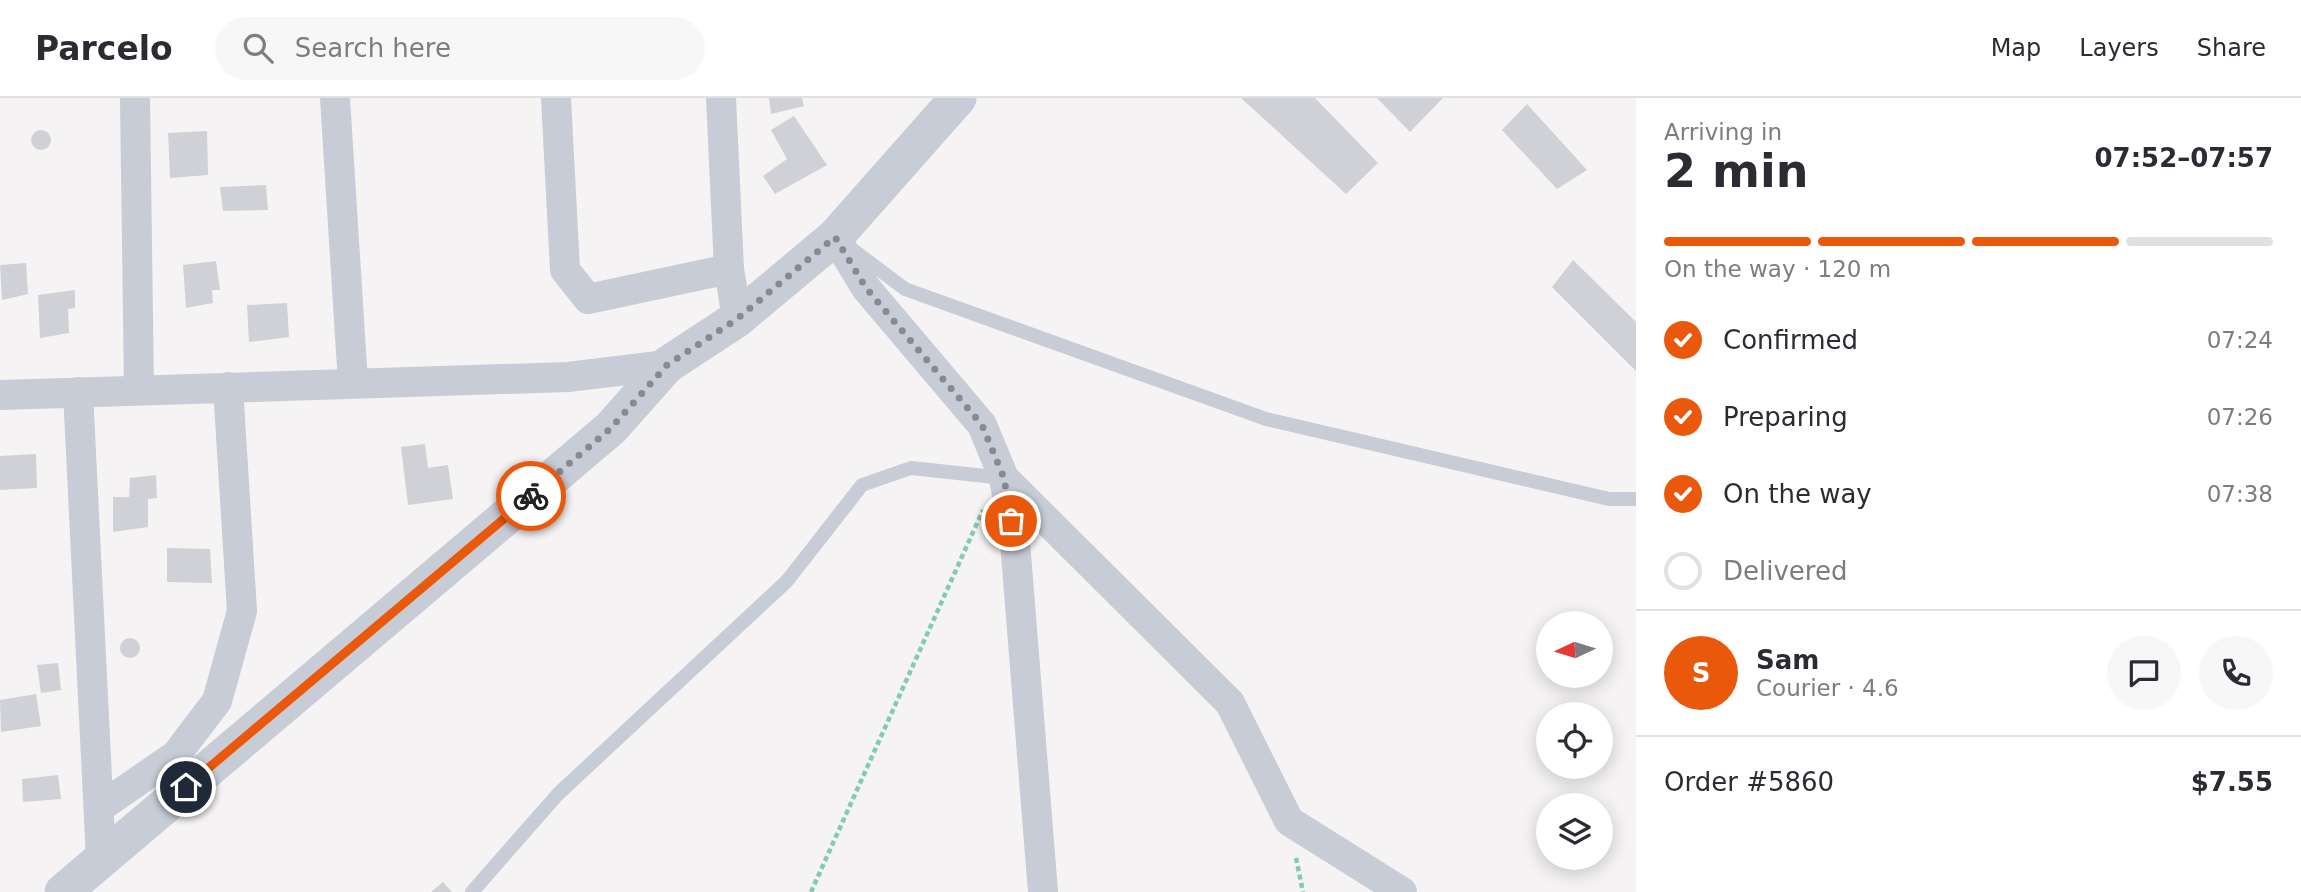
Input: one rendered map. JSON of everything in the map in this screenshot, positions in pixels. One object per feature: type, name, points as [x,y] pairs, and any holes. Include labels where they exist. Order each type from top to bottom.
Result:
[{"type":"street","points":[[135,98],[139,390]]},
{"type":"street","points":[[335,98],[353,383]]},
{"type":"street","points":[[556,98],[565,270],[588,299],[729,270]]},
{"type":"street","points":[[721,98],[729,270],[737,319]]},
{"type":"street","points":[[63,892],[611,428],[667,365],[737,319],[835,237],[946,105]]},
{"type":"street","points":[[835,237],[866,288],[982,425],[1004,478],[1014,542],[1043,892]]},
{"type":"street","points":[[0,396],[568,377],[667,365]]},
{"type":"street","points":[[99,808],[176,755],[217,701],[242,611],[228,387]]},
{"type":"street","points":[[78,392],[101,859]]},
{"type":"street","points":[[1004,478],[1230,703],[1289,821],[1402,892]]},
{"type":"lane","points":[[835,237],[905,289],[1266,419],[1609,499],[1636,499]]},
{"type":"lane","points":[[472,892],[558,794],[787,581],[862,485],[911,468],[1004,478]]},
{"type":"path","points":[[811,892],[975,522],[1004,478]]},
{"type":"building","points":[[769,98],[802,98],[804,106],[771,114]]},
{"type":"building","points":[[1241,98],[1315,98],[1378,163],[1346,194]]},
{"type":"building","points":[[1377,98],[1443,98],[1410,132]]},
{"type":"building","points":[[1527,104],[1587,170],[1557,189],[1502,130]]},
{"type":"building","points":[[794,116],[827,165],[775,194],[763,176],[787,159],[771,130]]},
{"type":"building","points":[[41,130],[48,133],[51,140],[48,147],[41,150],[34,147],[31,140],[34,133]]},
{"type":"building","points":[[207,131],[208,175],[170,178],[168,133]]},
{"type":"building","points":[[266,185],[268,210],[223,211],[220,187]]},
{"type":"building","points":[[1573,260],[1636,322],[1636,371],[1552,287]]},
{"type":"building","points":[[216,261],[220,290],[212,290],[213,303],[186,308],[183,265]]},
{"type":"building","points":[[26,263],[28,294],[2,300],[0,265]]},
{"type":"building","points":[[75,290],[75,308],[68,309],[69,333],[40,338],[38,295]]},
{"type":"building","points":[[287,303],[289,337],[249,342],[247,305]]},
{"type":"building","points":[[425,444],[428,468],[448,465],[453,499],[408,505],[401,447]]},
{"type":"building","points":[[36,454],[37,488],[0,490],[0,456]]},
{"type":"building","points":[[156,475],[157,498],[148,499],[148,527],[113,532],[113,497],[129,497],[130,478]]},
{"type":"building","points":[[167,548],[210,549],[212,583],[167,582]]},
{"type":"building","points":[[130,638],[137,641],[140,648],[137,655],[130,658],[123,655],[120,648],[123,641]]},
{"type":"building","points":[[58,663],[61,690],[41,693],[37,665]]},
{"type":"building","points":[[36,694],[41,726],[1,732],[0,700]]},
{"type":"building","points":[[58,775],[61,799],[23,802],[22,779]]},
{"type":"building","points":[[443,882],[452,892],[431,892]]},
{"type":"way so far","points":[[531,496],[611,428],[667,365],[737,319],[835,237],[866,288],[982,425],[1004,478],[1011,521]]},
{"type":"route","points":[[186,787],[531,496]]}]
